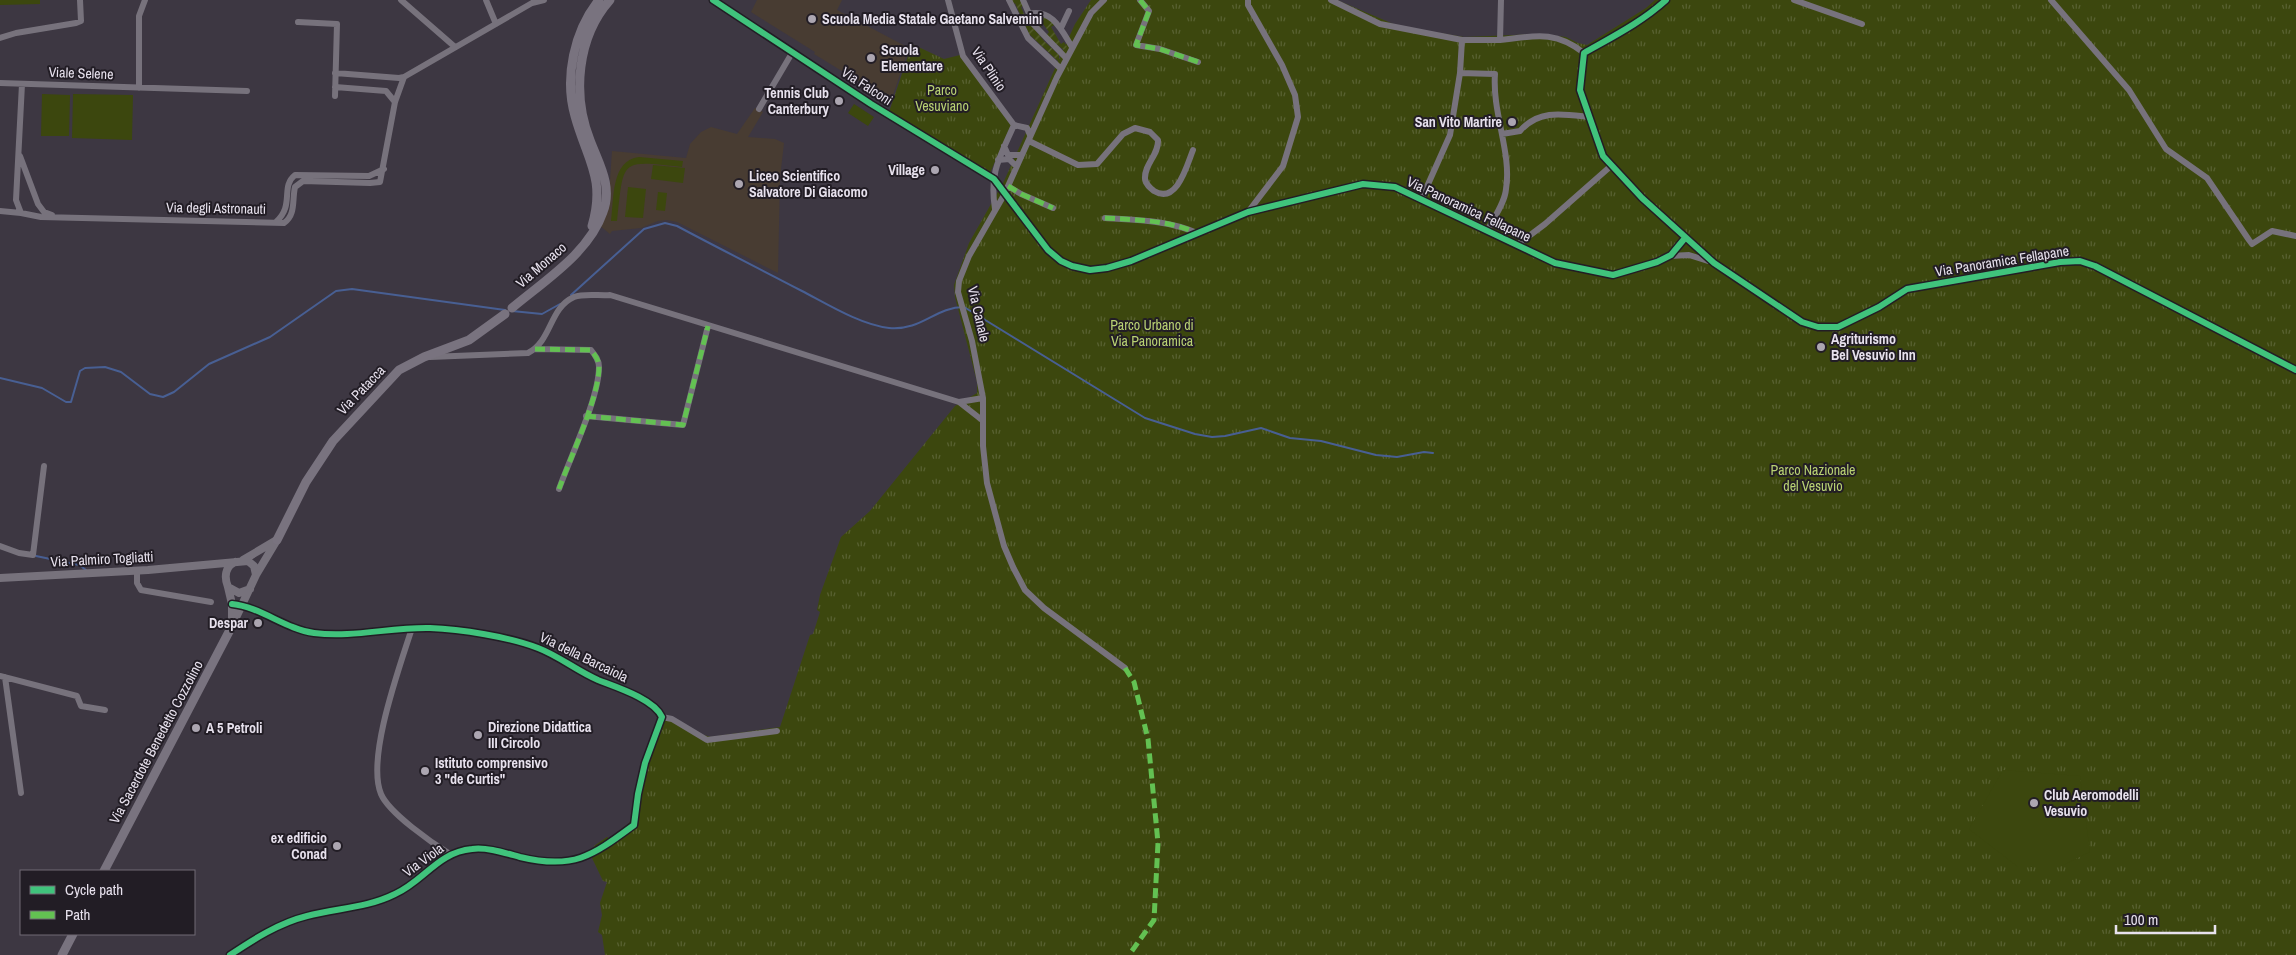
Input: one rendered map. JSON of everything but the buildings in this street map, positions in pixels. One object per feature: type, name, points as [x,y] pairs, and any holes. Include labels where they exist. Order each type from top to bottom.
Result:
[{"type":"main road","points":[[586,240],[604,212],[606,184],[603,168],[589,139],[583,117],[580,76],[590,32],[610,0]]},
{"type":"main road","points":[[586,240],[596,214],[597,184],[595,169],[574,114],[571,76],[579,40],[594,2]]},
{"type":"main road","name":"Via Monaco","points":[[509,311],[576,253],[586,240]]},
{"type":"main road","name":"Via Patacca","points":[[276,540],[306,482],[333,441],[399,370],[424,357],[469,340],[509,311]]},
{"type":"main road","name":"Via Sacerdote Benedetto Cozzolino","points":[[105,870],[232,626]]},
{"type":"main road","points":[[62,955],[72,935]]},
{"type":"street","points":[[0,38],[81,21],[80,0]]},
{"type":"street","points":[[139,88],[139,16],[145,0]]},
{"type":"street","points":[[401,0],[455,47]]},
{"type":"street","points":[[486,0],[496,24]]},
{"type":"street","points":[[336,73],[377,77],[404,77],[532,4],[544,0]]},
{"type":"street","name":"Via Falconi","points":[[712,0],[871,104],[994,179],[1004,195]]},
{"type":"street","name":"Via Plinio","points":[[948,0],[963,56],[1014,125],[1022,125],[1027,128],[1030,138]]},
{"type":"street","points":[[1009,0],[1028,38],[1061,69]]},
{"type":"street","points":[[1023,0],[1034,25],[1066,58]]},
{"type":"street","name":"Via Canale","points":[[1104,0],[1091,13],[1066,58],[1020,156],[1004,195],[969,256],[959,281],[958,292],[984,398],[982,420],[987,483],[1004,546],[1012,567],[1025,590],[1044,608],[1124,668]]},
{"type":"street","points":[[1140,0],[1149,11],[1136,45],[1160,49],[1198,62]]},
{"type":"street","points":[[1248,0],[1248,5],[1282,65],[1295,95],[1298,117],[1283,166],[1248,212]]},
{"type":"street","points":[[1331,0],[1380,24],[1462,40],[1500,40],[1544,36],[1569,42],[1584,53]]},
{"type":"street","points":[[1500,40],[1502,0]]},
{"type":"street","points":[[1584,53],[1655,10],[1666,0]]},
{"type":"street","points":[[1794,0],[1862,24]]},
{"type":"street","points":[[2051,0],[2129,90],[2166,150],[2207,178],[2252,244],[2272,231],[2296,236]]},
{"type":"street","points":[[1061,28],[1069,11]]},
{"type":"street","points":[[1029,14],[1044,13],[1051,16],[1061,28],[1072,47]]},
{"type":"street","points":[[298,22],[337,24],[335,96]]},
{"type":"street","points":[[1422,200],[1450,135],[1460,73],[1462,40]]},
{"type":"street","points":[[759,109],[792,53]]},
{"type":"street","points":[[1584,53],[1580,90],[1603,156],[1642,198],[1714,264]]},
{"type":"street","points":[[1460,73],[1495,74],[1495,107],[1502,134],[1506,191],[1487,231]]},
{"type":"street","points":[[373,90],[370,86],[370,80],[377,77]]},
{"type":"street","points":[[395,102],[404,77]]},
{"type":"street","points":[[0,83],[22,84],[20,152],[16,200],[21,213]]},
{"type":"street","name":"Viale Selene","points":[[22,84],[247,91]]},
{"type":"street","points":[[335,87],[388,92],[395,102]]},
{"type":"street","name":"Via degli Astronauti","points":[[0,211],[41,217],[284,223],[290,216],[294,191],[298,183],[311,180],[380,182],[384,169],[395,102]]},
{"type":"street","points":[[1502,134],[1520,131],[1529,121],[1541,116],[1564,114],[1590,117]]},
{"type":"street","points":[[995,209],[994,179],[998,160],[1014,125]]},
{"type":"street","points":[[1030,138],[1078,165],[1097,164],[1123,134],[1136,128],[1150,132],[1158,140],[1159,149],[1147,169],[1145,180],[1149,187],[1158,193],[1167,194],[1174,190],[1193,150]]},
{"type":"street","points":[[1004,146],[1008,155],[1020,156]]},
{"type":"street","points":[[20,152],[38,204],[44,212],[56,216]]},
{"type":"street","points":[[998,160],[1009,159],[1016,166]]},
{"type":"street","points":[[1517,245],[1545,224],[1612,165]]},
{"type":"street","points":[[994,179],[1009,184],[1021,194],[1053,208]]},
{"type":"street","name":"Via Panoramica Fellapane","points":[[1004,195],[1048,250],[1066,264],[1081,268],[1107,268],[1131,261],[1248,212],[1363,184],[1395,187],[1555,263],[1613,275],[1657,262],[1668,256],[1686,238]]},
{"type":"street","points":[[1105,218],[1147,220],[1185,227],[1197,233]]},
{"type":"street","points":[[1668,256],[1689,255],[1714,264]]},
{"type":"street","name":"Via Panoramica Fellapane","points":[[1714,264],[1802,322],[1818,328],[1838,327],[1879,307],[1907,289],[2060,262],[2080,261],[2095,266],[2296,370]]},
{"type":"street","points":[[424,357],[528,353],[544,340],[556,313],[574,297],[610,295],[708,326],[887,378],[959,402],[982,420]]},
{"type":"street","points":[[586,416],[683,425],[708,326]]},
{"type":"street","points":[[535,349],[590,350],[596,356],[599,366],[593,397],[559,489]]},
{"type":"street","points":[[959,402],[984,398]]},
{"type":"street","points":[[0,546],[32,555],[44,466]]},
{"type":"street","points":[[228,585],[225,575],[227,569],[276,540]]},
{"type":"street","name":"Via Patacca","points":[[256,575],[276,540]]},
{"type":"street","points":[[206,565],[217,570],[228,585],[240,593],[250,589],[256,575],[251,563],[240,561]]},
{"type":"street","name":"Via Palmiro Togliatti","points":[[0,578],[137,570],[240,561]]},
{"type":"street","points":[[137,570],[137,583],[141,590],[211,602]]},
{"type":"street","name":"Via Sacerdote Benedetto Cozzolino","points":[[228,585],[232,604],[232,626]]},
{"type":"street","name":"Via Sacerdote Benedetto Cozzolino","points":[[232,626],[250,589]]},
{"type":"street","name":"Via della Barcaiola","points":[[232,604],[243,605],[299,630],[311,632],[362,634],[412,628],[458,631],[519,642],[539,648],[594,678],[629,693],[652,705],[662,717],[672,719],[707,740],[776,731]]},
{"type":"street","name":"Via Viola","points":[[412,628],[388,704],[380,744],[377,782],[382,796],[402,818],[450,854]]},
{"type":"street","points":[[21,793],[2,677],[77,696],[81,706],[105,710]]},
{"type":"street","name":"Via Viola","points":[[230,955],[281,925],[314,914],[374,903],[395,894],[410,886],[450,854],[473,848],[556,863],[578,859],[599,851],[634,825],[645,763],[662,717]]},
{"type":"shaded area","points":[[757,0],[842,0],[837,10],[909,48],[891,101],[814,54],[815,52],[751,12]]},
{"type":"shaded area","points":[[755,108],[763,112],[748,137],[775,139],[784,143],[780,178],[778,273],[677,222],[658,221],[641,228],[612,231],[610,234],[599,225],[608,209],[612,151],[686,158],[690,144],[701,132],[711,127],[737,134]]},
{"type":"green space","points":[[0,0],[40,0],[40,4],[0,5]]},
{"type":"green space","points":[[1011,0],[1021,0],[1023,6],[1021,7],[1029,26],[1031,25],[1059,55],[1059,62],[1029,34],[1015,3],[1013,5]]},
{"type":"green space","name":"Parco Nazionale del Vesuvio","points":[[1091,0],[1337,0],[1398,26],[1464,37],[1540,34],[1566,37],[1587,45],[1646,8],[1655,0],[2296,0],[2296,955],[605,955],[602,935],[598,932],[602,915],[600,903],[607,882],[603,881],[592,858],[594,846],[607,837],[610,839],[629,823],[633,817],[659,719],[669,716],[689,731],[711,737],[780,727],[810,635],[813,634],[820,612],[817,610],[820,595],[841,537],[870,511],[955,406],[977,393],[977,382],[955,297],[954,285],[969,243],[1004,181],[1075,24]]},
{"type":"green space","points":[[1035,15],[1039,15],[1038,19],[1042,21],[1044,16],[1056,24],[1051,27],[1061,44],[1064,42],[1067,47],[1064,50],[1046,36],[1049,32],[1043,24],[1040,28]]},
{"type":"green space","name":"Parco Vesuviano","points":[[912,44],[944,59],[960,55],[1011,125],[990,173],[889,112]]},
{"type":"green space","points":[[42,94],[70,95],[69,136],[41,136]]},
{"type":"green space","points":[[73,94],[133,95],[132,140],[72,138]]},
{"type":"green space","points":[[854,104],[874,117],[868,126],[848,113]]},
{"type":"green space","points":[[639,157],[683,161],[682,167],[646,164],[628,168],[621,185],[617,221],[611,221],[614,192],[619,173],[623,165]]},
{"type":"green space","points":[[653,165],[685,168],[683,183],[651,179]]},
{"type":"green space","points":[[628,187],[646,189],[643,218],[625,217]]},
{"type":"green space","points":[[658,192],[667,193],[665,211],[656,210]]},
{"type":"green space","name":"Club Aeromodelli Vesuvio","points":[[2003,770],[2080,776],[2090,852],[2059,867],[2018,867],[1969,829]]},
{"type":"waterway","points":[[571,295],[644,229],[665,223],[677,226],[844,313],[867,323],[889,328],[901,328],[920,323],[945,311],[964,307],[1145,418],[1195,434],[1212,437],[1225,436],[1261,428],[1290,438],[1321,441],[1376,455],[1397,457],[1424,452],[1433,453]]},
{"type":"waterway","points":[[0,378],[42,388],[66,402],[71,402],[80,371],[85,368],[105,367],[121,372],[150,394],[163,397],[174,392],[209,364],[270,337],[336,291],[352,289],[505,310]]},
{"type":"waterway","points":[[512,311],[542,314],[560,304]]},
{"type":"waterway","points":[[36,556],[79,565],[86,570]]},
{"type":"marked path","points":[[1140,0],[1149,11],[1136,45],[1160,49],[1198,62]]},
{"type":"marked path","points":[[1008,186],[1053,208]]},
{"type":"marked path","points":[[1105,218],[1164,223],[1197,233]]},
{"type":"marked path","points":[[586,416],[683,425],[708,326]]},
{"type":"marked path","points":[[535,349],[591,350],[599,364],[598,380],[589,411],[559,489]]},
{"type":"marked path","points":[[1125,668],[1134,682],[1148,739],[1158,843],[1154,920],[1129,955]]},
{"type":"cycle path","points":[[713,0],[871,104],[994,179],[1048,250],[1061,261],[1072,266],[1090,270],[1107,268],[1131,261],[1248,212],[1363,184],[1395,187],[1555,263],[1613,275],[1657,262],[1671,255],[1685,238]]},
{"type":"cycle path","points":[[1666,0],[1637,22],[1584,53],[1580,90],[1603,156],[1642,198],[1714,263],[1802,322],[1818,327],[1838,327],[1879,307],[1907,289],[2060,262],[2080,261],[2095,266],[2296,370]]},
{"type":"cycle path","points":[[230,955],[267,932],[297,919],[384,899],[414,882],[440,861],[460,851],[484,849],[539,861],[555,862],[582,858],[594,852],[634,825],[645,763],[662,717],[651,705],[634,694],[598,680],[546,651],[514,640],[470,632],[430,628],[343,634],[314,633],[303,631],[253,609],[232,604]]},
{"type":"place","name":"Scuola Media Statale Gaetano Salvemini","points":[[812,19]]},
{"type":"place","name":"Scuola Elementare","points":[[871,58]]},
{"type":"place","name":"Tennis Club Canterbury","points":[[839,101]]},
{"type":"place","name":"San Vito Martire","points":[[1512,122]]},
{"type":"place","name":"Village","points":[[935,170]]},
{"type":"place","name":"Liceo Scientifico Salvatore Di Giacomo","points":[[739,184]]},
{"type":"place","name":"Agriturismo Bel Vesuvio Inn","points":[[1821,347]]},
{"type":"place","name":"Despar","points":[[258,623]]},
{"type":"place","name":"A 5 Petroli","points":[[196,728]]},
{"type":"place","name":"Direzione Didattica III Circolo","points":[[478,735]]},
{"type":"place","name":"Istituto comprensivo 3 \"de Curtis\"","points":[[425,771]]},
{"type":"place","name":"Club Aeromodelli Vesuvio","points":[[2034,803]]},
{"type":"place","name":"ex edificio Conad","points":[[337,846]]},
{"type":"park label","name":"Parco Urbano di Via Panoramica","points":[[1152,334]]}]
